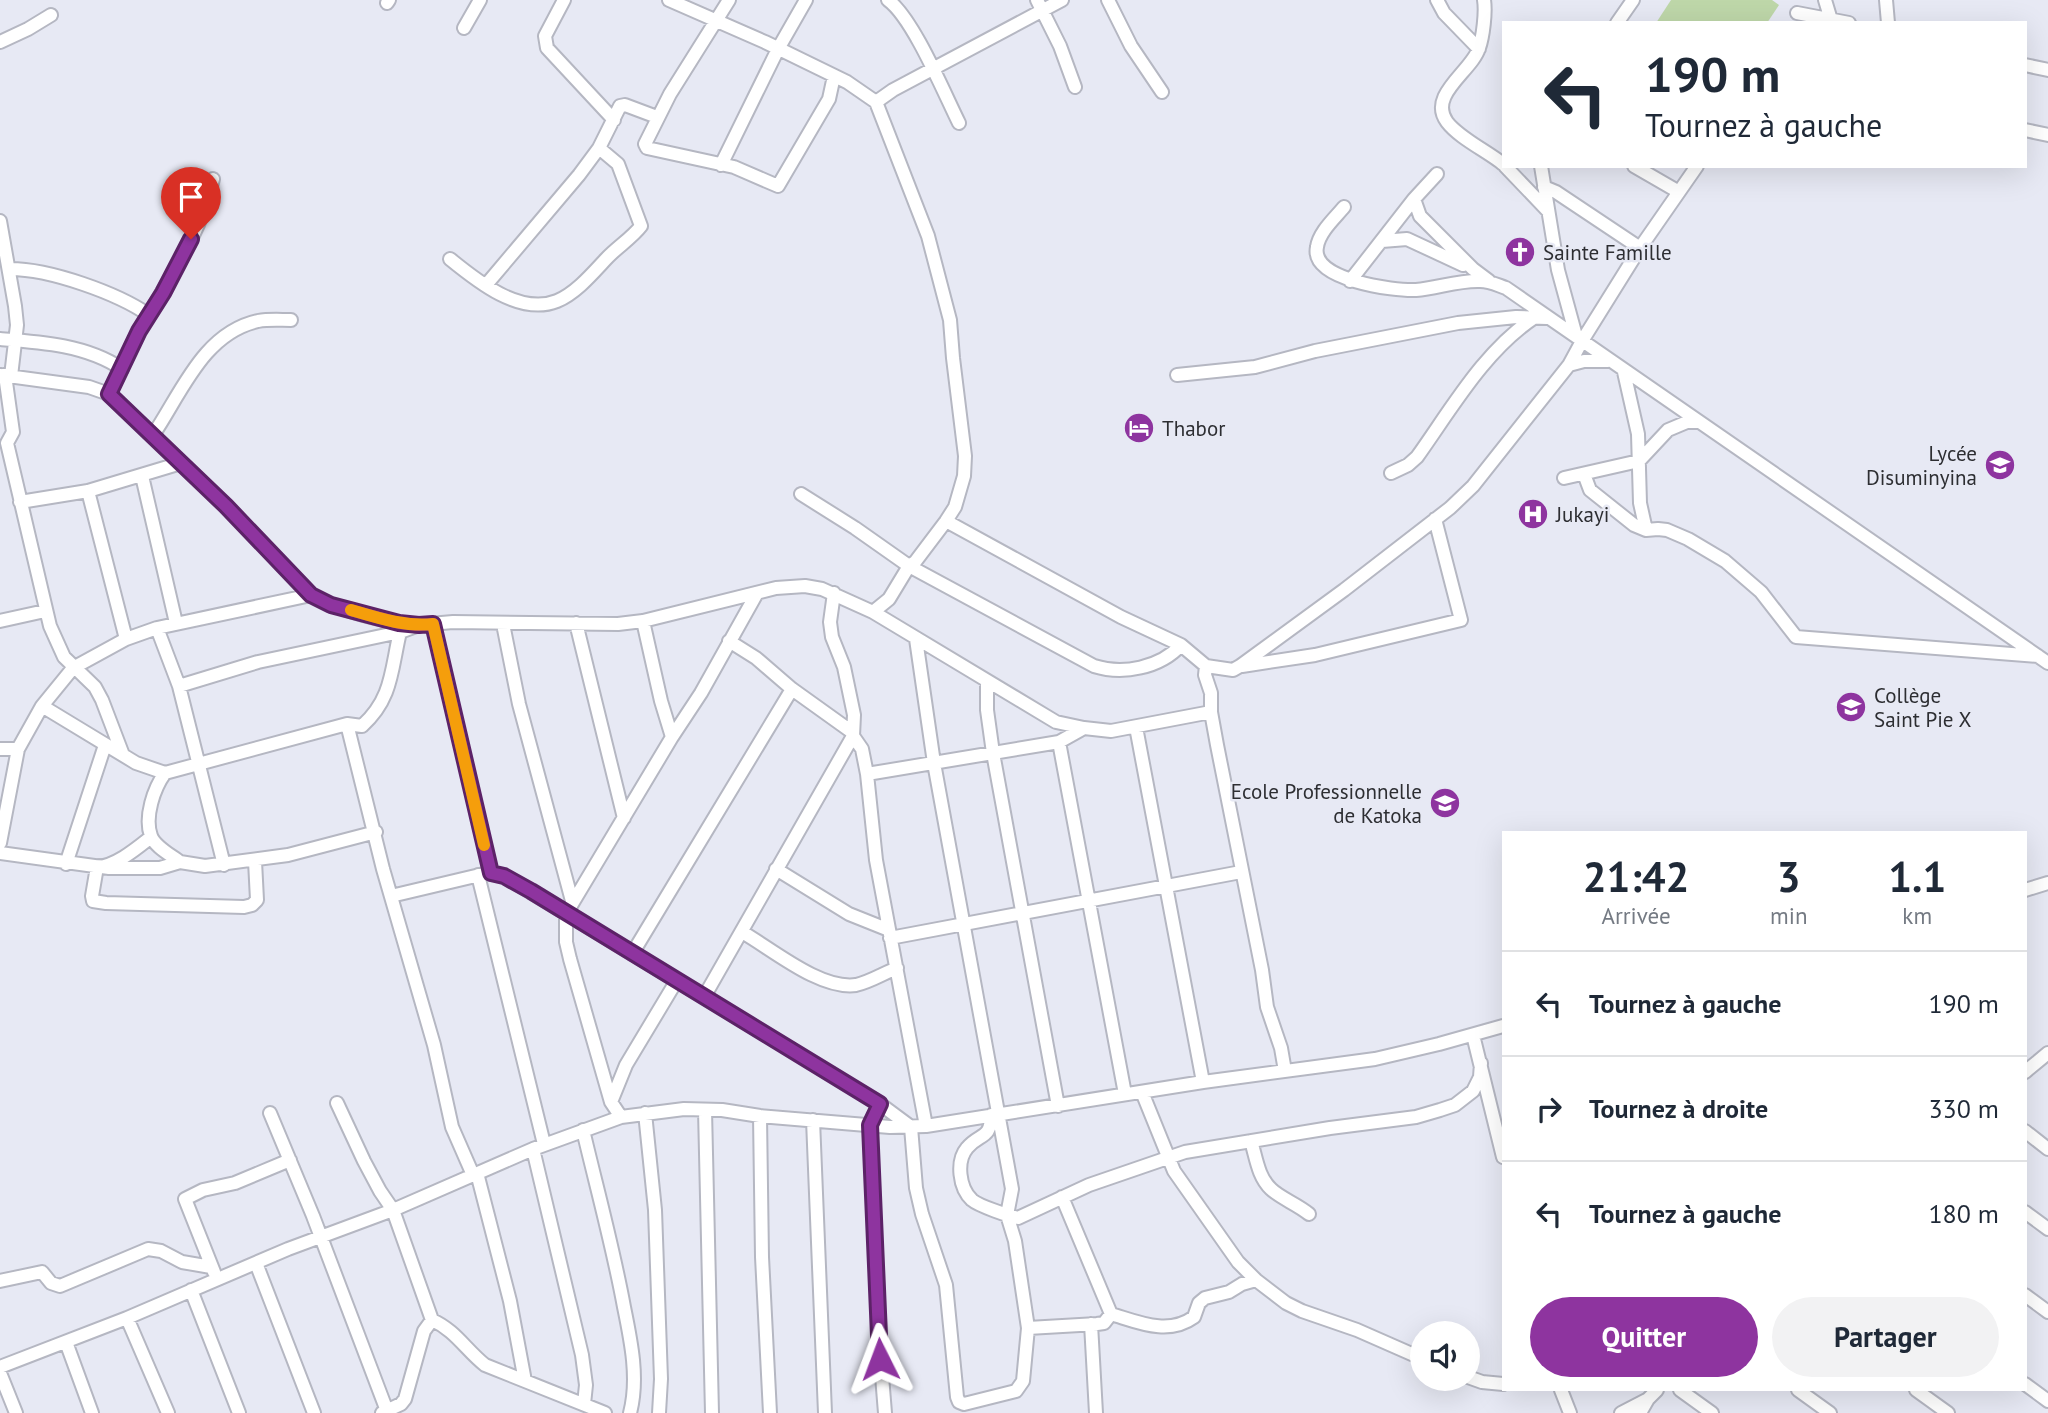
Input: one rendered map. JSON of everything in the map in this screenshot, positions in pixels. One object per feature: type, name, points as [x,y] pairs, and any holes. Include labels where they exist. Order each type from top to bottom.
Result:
[{"type":"street","points":[[464,29],[480,0]]},
{"type":"street","points":[[564,0],[545,36],[547,48],[614,120]]},
{"type":"street","points":[[669,0],[834,76],[863,91],[876,102],[928,236],[950,320],[965,456],[964,476],[955,507],[946,521],[909,566],[888,599],[873,612]]},
{"type":"street","points":[[729,0],[657,117],[645,144],[647,148],[745,170],[778,186],[829,99],[834,76]]},
{"type":"street","points":[[721,165],[778,49],[806,0]]},
{"type":"street","points":[[888,0],[901,13],[933,68],[959,123]]},
{"type":"street","points":[[876,102],[1039,5],[1062,0]]},
{"type":"street","points":[[1108,0],[1131,46],[1161,92]]},
{"type":"street","points":[[1437,0],[1444,13],[1479,49]]},
{"type":"street","points":[[1484,0],[1479,49],[1447,91],[1442,110],[1452,128],[1502,164]]},
{"type":"street","points":[[1618,21],[1633,0]]},
{"type":"street","points":[[1792,0],[1795,18],[1837,21]]},
{"type":"street","points":[[1825,0],[1831,20]]},
{"type":"street","points":[[1886,0],[1888,21]]},
{"type":"street","points":[[1039,5],[1060,46],[1075,87]]},
{"type":"street","points":[[0,42],[51,15]]},
{"type":"street","points":[[2027,65],[2048,70]]},
{"type":"street","points":[[486,285],[579,175],[599,148],[622,104],[657,117]]},
{"type":"street","points":[[2027,130],[2048,135]]},
{"type":"street","points":[[450,260],[486,285],[515,300],[530,304],[555,302],[580,285],[639,229],[640,221],[624,176],[618,164],[599,148]]},
{"type":"street","points":[[1507,168],[1547,207]]},
{"type":"street","points":[[1542,168],[1550,190],[1547,207],[1562,291],[1579,339]]},
{"type":"street","points":[[1637,168],[1679,192]]},
{"type":"street","points":[[946,521],[1121,617],[1181,645],[1206,666],[1233,670],[1434,519],[1473,486],[1570,365],[1579,339],[1696,168]]},
{"type":"street","points":[[1350,281],[1437,174]]},
{"type":"street","points":[[109,394],[139,331],[198,226],[209,199],[213,179]]},
{"type":"street","points":[[1550,190],[1640,248]]},
{"type":"street","points":[[1414,199],[1420,216],[1473,269],[1489,281],[1506,288],[1541,317],[1579,339],[2043,659]]},
{"type":"street","points":[[1344,207],[1320,238],[1316,249],[1318,257],[1335,274],[1350,281],[1415,290],[1468,281],[1489,281]]},
{"type":"street","points":[[1400,217],[1420,216]]},
{"type":"street","points":[[1400,217],[1407,239]]},
{"type":"street","points":[[0,221],[10,269],[17,325],[5,375],[13,432],[12,438],[4,443],[45,611],[57,644],[73,668],[99,693],[122,755]]},
{"type":"street","points":[[1382,241],[1407,239],[1473,269]]},
{"type":"street","points":[[10,269],[88,286],[149,315]]},
{"type":"street","points":[[1177,375],[1255,368],[1328,348],[1458,323],[1541,317]]},
{"type":"street","points":[[1391,473],[1417,457],[1478,371],[1500,345],[1511,334],[1541,317]]},
{"type":"street","points":[[153,435],[187,377],[221,339],[244,325],[260,321],[291,320]]},
{"type":"street","points":[[0,339],[78,349],[108,359],[122,369]]},
{"type":"street","points":[[1570,365],[1584,361],[1609,361]]},
{"type":"street","points":[[1624,372],[1638,434],[1640,503],[1646,530]]},
{"type":"street","points":[[5,375],[89,387],[109,394],[293,573],[311,595],[331,605],[399,623],[419,625],[467,621],[503,624],[618,624],[643,621],[794,586],[822,589],[873,612],[1056,722],[1111,730],[1211,712]]},
{"type":"street","points":[[1564,478],[1639,461],[1668,430],[1687,422],[1698,422]]},
{"type":"street","points":[[20,502],[88,491],[181,463]]},
{"type":"street","points":[[1584,474],[1590,490],[1598,499],[1646,530],[1667,530],[1725,561],[1761,592],[1796,637],[2043,659]]},
{"type":"street","points":[[142,476],[176,622]]},
{"type":"street","points":[[88,491],[126,639]]},
{"type":"street","points":[[801,494],[909,566],[1077,658],[1104,669],[1135,668],[1157,662],[1172,655],[1181,645]]},
{"type":"street","points":[[1240,666],[1315,654],[1461,620],[1434,519]]},
{"type":"street","points":[[621,1117],[611,1102],[566,942],[566,914],[701,693],[757,593]]},
{"type":"street","points":[[704,997],[853,734],[854,715],[844,667],[832,637],[830,622],[834,593]]},
{"type":"street","points":[[0,843],[18,749],[42,706],[73,668],[126,639],[176,622],[311,595]]},
{"type":"street","points":[[0,621],[45,611]]},
{"type":"street","points":[[643,621],[672,737]]},
{"type":"street","points":[[576,623],[624,818]]},
{"type":"street","points":[[433,624],[491,873]]},
{"type":"street","points":[[503,624],[519,704],[572,901]]},
{"type":"street","points":[[179,686],[258,662],[401,632],[419,625]]},
{"type":"street","points":[[157,628],[179,686],[224,865]]},
{"type":"street","points":[[42,706],[122,755],[164,773],[178,771],[198,763],[347,724],[362,726],[374,715],[394,672],[401,632]]},
{"type":"street","points":[[391,895],[478,875],[491,873],[504,876],[880,1104],[911,1127],[916,1188],[946,1285],[959,1402],[964,1404],[1016,1391],[1021,1386],[1028,1328],[1015,1241],[1007,1215],[1012,1189],[995,1115],[934,763],[916,639]]},
{"type":"street","points":[[729,641],[756,658],[792,689],[853,734],[862,749],[875,849],[926,1126]]},
{"type":"street","points":[[1206,666],[1211,712],[1267,1007],[1285,1071]]},
{"type":"street","points":[[1211,693],[1226,669]]},
{"type":"street","points":[[987,681],[987,710],[993,753],[1058,1106]]},
{"type":"street","points":[[632,954],[792,689]]},
{"type":"street","points":[[347,724],[391,895],[434,1045],[452,1127],[475,1174],[510,1301],[524,1381]]},
{"type":"street","points":[[1136,727],[1203,1082]]},
{"type":"street","points":[[867,774],[1059,742],[1084,728]]},
{"type":"street","points":[[1059,742],[1125,1094]]},
{"type":"street","points":[[66,864],[105,745]]},
{"type":"street","points":[[0,749],[18,749]]},
{"type":"street","points":[[164,773],[156,785],[150,803],[151,836],[159,846],[180,862]]},
{"type":"street","points":[[0,800],[5,822]]},
{"type":"street","points":[[0,852],[97,867],[160,868],[180,862],[205,866],[224,865],[316,849],[376,832]]},
{"type":"street","points":[[97,867],[104,867],[134,850],[151,836]]},
{"type":"street","points":[[97,867],[92,896],[97,903],[233,907],[253,905],[257,900],[255,860]]},
{"type":"street","points":[[776,869],[849,914],[890,934],[1023,914],[1241,872]]},
{"type":"street","points":[[478,875],[582,1355],[586,1385],[584,1404]]},
{"type":"street","points":[[2027,889],[2048,883]]},
{"type":"street","points":[[742,932],[822,980],[839,985],[856,985],[897,968]]},
{"type":"street","points":[[611,1102],[626,1065],[677,980]]},
{"type":"street","points":[[0,1367],[191,1290],[214,1273],[256,1263],[393,1210],[539,1147],[621,1117],[705,1110],[870,1125],[926,1126],[1203,1082],[1375,1059],[1502,1026]]},
{"type":"street","points":[[1473,1035],[1502,1153]]},
{"type":"street","points":[[2027,1070],[2047,1055]]},
{"type":"street","points":[[995,1115],[988,1132],[968,1147],[964,1154],[960,1171],[963,1184],[971,1199],[1007,1215],[1023,1217],[1089,1185],[1185,1152],[1416,1117],[1440,1111],[1455,1105],[1473,1091],[1480,1077],[1481,1063]]},
{"type":"street","points":[[1142,1092],[1174,1171],[1238,1262],[1256,1280],[1286,1303],[1302,1311],[1357,1330],[1410,1353]]},
{"type":"street","points":[[337,1103],[364,1161],[393,1210],[432,1320],[453,1331],[474,1357],[485,1365],[605,1413]]},
{"type":"street","points":[[880,1104],[870,1125],[879,1339],[885,1413]]},
{"type":"street","points":[[705,1110],[712,1413]]},
{"type":"street","points":[[270,1113],[320,1237],[384,1412],[401,1404],[405,1399],[424,1331],[432,1320]]},
{"type":"street","points":[[645,1113],[655,1210],[661,1379],[659,1413]]},
{"type":"street","points":[[760,1116],[762,1257],[770,1413]]},
{"type":"street","points":[[813,1120],[825,1413]]},
{"type":"street","points":[[583,1130],[619,1277],[630,1342],[634,1390],[630,1413]]},
{"type":"street","points":[[2027,1133],[2048,1149]]},
{"type":"street","points":[[1163,1140],[1167,1146],[1185,1152]]},
{"type":"street","points":[[1251,1142],[1258,1165],[1270,1189],[1296,1203],[1309,1214]]},
{"type":"street","points":[[1174,1171],[1185,1152]]},
{"type":"street","points":[[214,1273],[185,1199],[203,1190],[236,1183],[290,1160]]},
{"type":"street","points":[[1062,1197],[1111,1314]]},
{"type":"street","points":[[2027,1213],[2048,1229]]},
{"type":"street","points":[[0,1281],[42,1272],[51,1283],[60,1286],[148,1249],[161,1251],[182,1262],[214,1273]]},
{"type":"street","points":[[1238,1262],[1242,1284]]},
{"type":"street","points":[[256,1263],[314,1413]]},
{"type":"street","points":[[1111,1314],[1155,1327],[1179,1324],[1194,1317],[1199,1303],[1205,1298],[1256,1280]]},
{"type":"street","points":[[191,1290],[239,1413]]},
{"type":"street","points":[[2027,1296],[2048,1312]]},
{"type":"street","points":[[1028,1328],[1104,1323],[1111,1314]]},
{"type":"street","points":[[127,1318],[168,1413]]},
{"type":"street","points":[[1091,1324],[1096,1413]]},
{"type":"street","points":[[66,1342],[92,1413]]},
{"type":"street","points":[[0,1373],[16,1413]]},
{"type":"street","points":[[1480,1381],[1502,1384]]},
{"type":"street","points":[[2027,1385],[2048,1401]]},
{"type":"street","points":[[1561,1391],[1570,1413]]},
{"type":"street","points":[[1681,1391],[1712,1413]]},
{"type":"street","points":[[1799,1391],[1830,1413]]},
{"type":"street","points":[[1917,1391],[1948,1413]]},
{"type":"street","points":[[1621,1413],[1653,1392]]},
{"type":"street","points":[[1640,1413],[1653,1392]]},
{"type":"green space","points":[[1671,0],[1772,0],[1779,5],[1768,21],[1657,21]]},
{"type":"slow traffic","points":[[351,610],[399,623],[433,624],[484,845]]},
{"type":"place","name":"Sainte Famille","points":[[1520,252]]},
{"type":"place","name":"Thabor","points":[[1139,428]]},
{"type":"place","name":"Lycée Disuminyina","points":[[2000,465]]},
{"type":"place","name":"Jukayi","points":[[1533,514]]},
{"type":"place","name":"Collège Saint Pie X","points":[[1851,707]]},
{"type":"place","name":"Ecole Professionnelle de Katoka","points":[[1445,803]]},
{"type":"route","points":[[191,239],[156,306],[139,331],[109,394],[226,506],[293,573],[311,595],[331,605],[399,623],[433,624],[491,873],[504,876],[531,891],[880,1104],[870,1125],[880,1359]]}]
